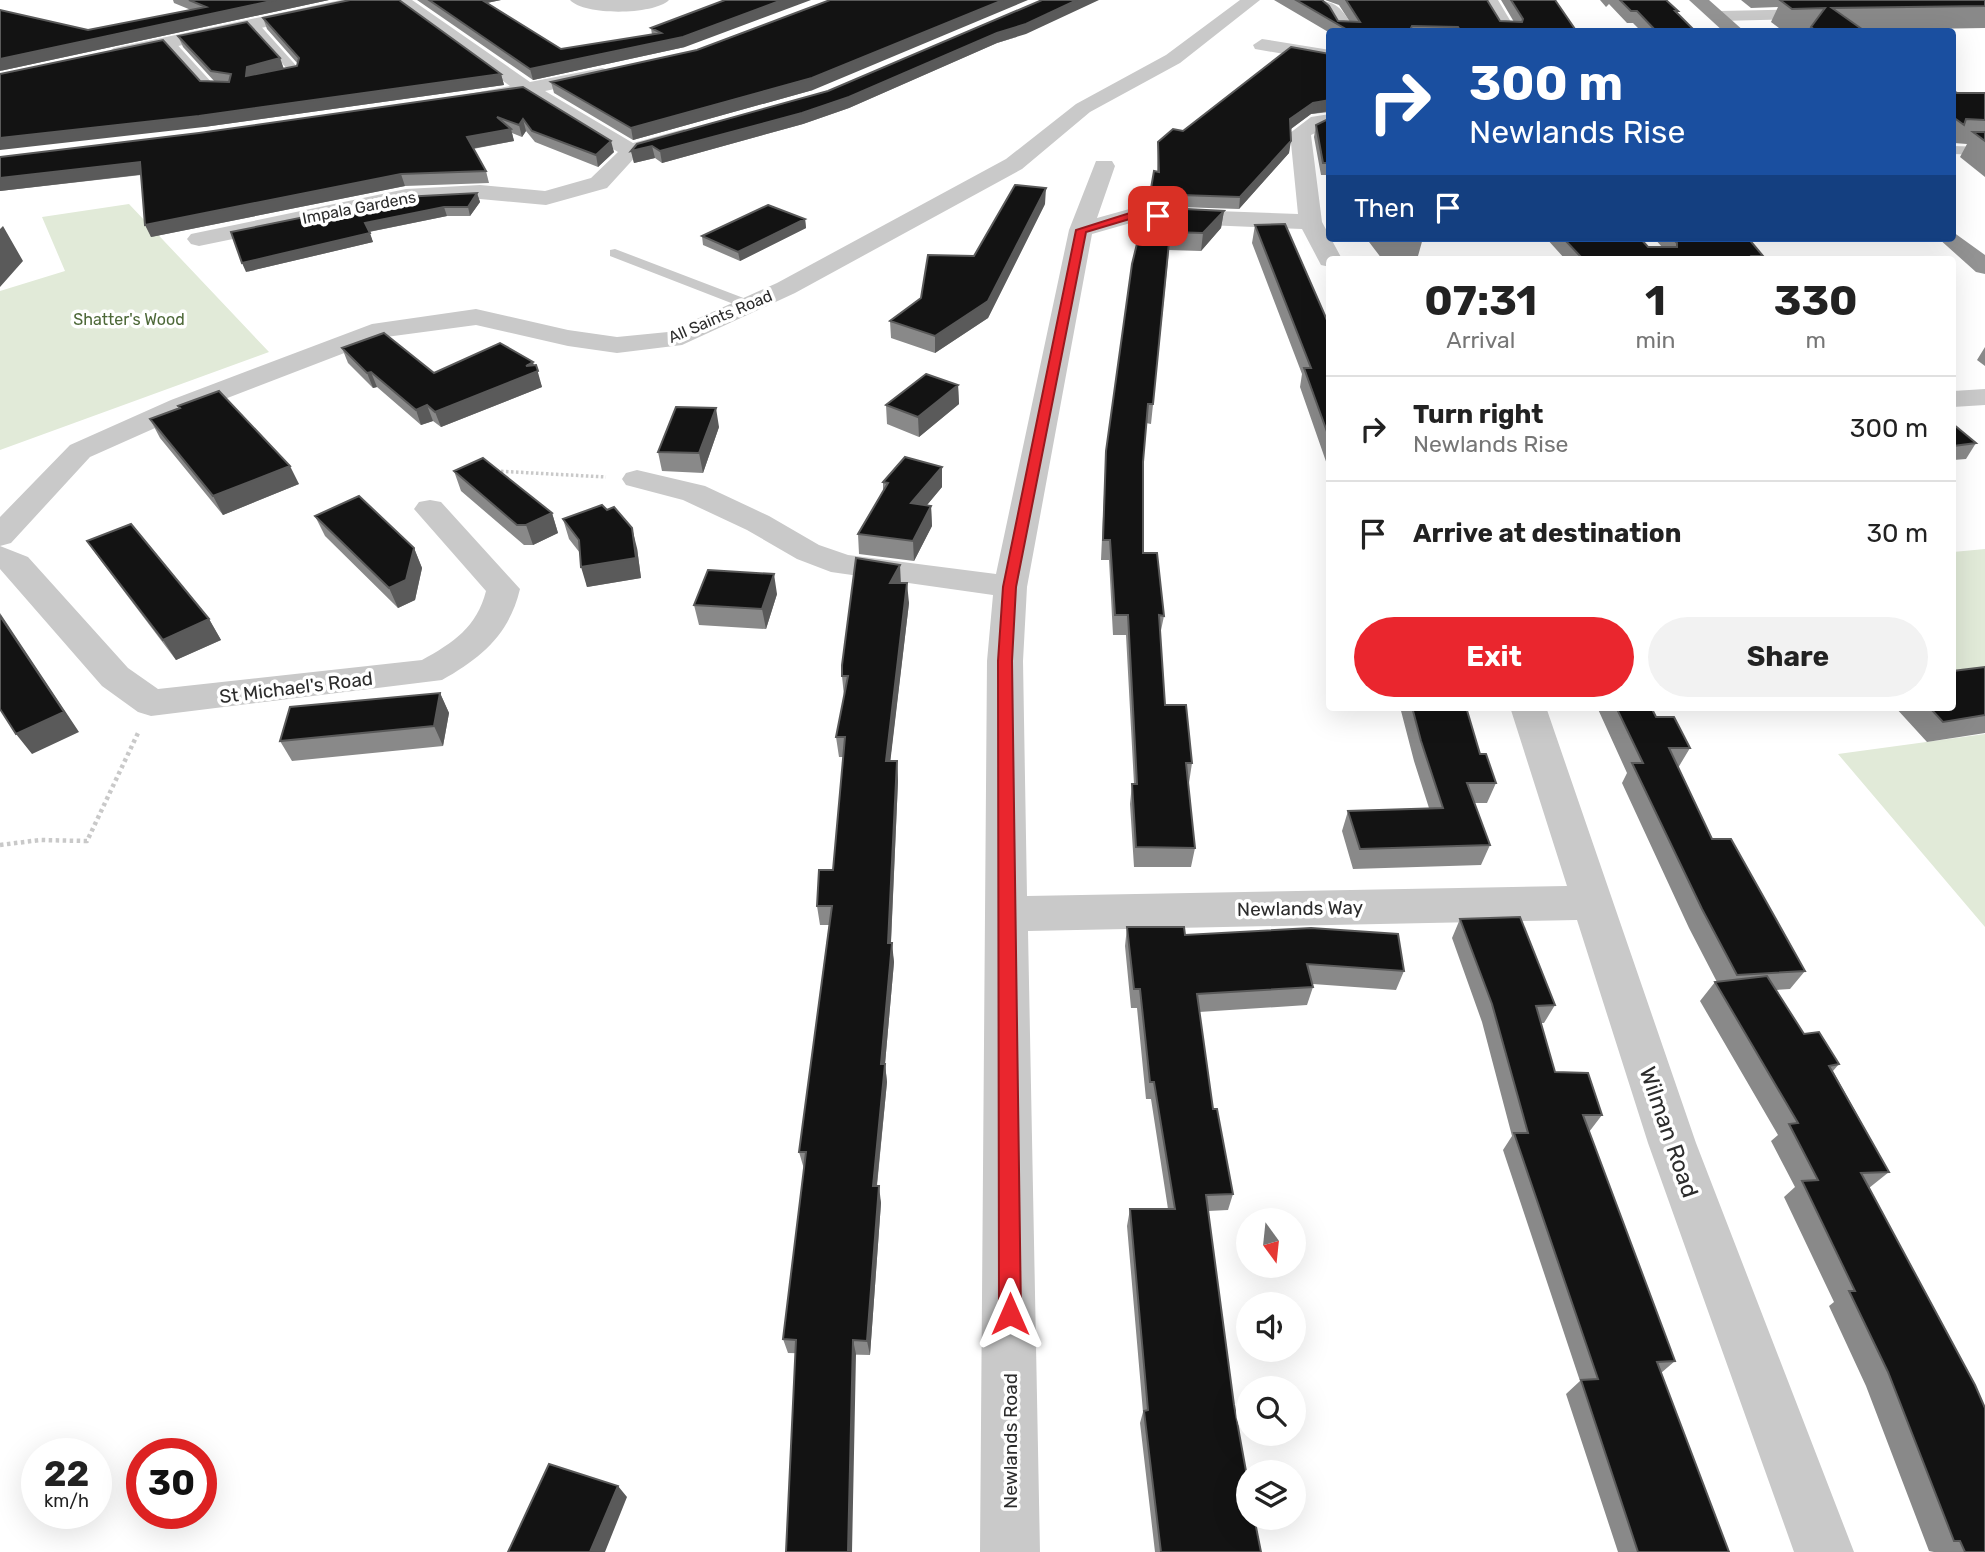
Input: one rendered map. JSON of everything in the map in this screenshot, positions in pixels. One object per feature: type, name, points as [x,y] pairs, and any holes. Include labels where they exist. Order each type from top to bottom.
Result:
[{"type":"highway","points":[[1698,0],[1732,28]]},
{"type":"highway","points":[[1955,242],[1985,267]]},
{"type":"street","points":[[91,59],[366,0]]},
{"type":"street","points":[[401,0],[529,90],[629,150],[706,128]]},
{"type":"street","points":[[579,0],[603,7],[619,8],[660,0]]},
{"type":"street","name":"All Saints Road","points":[[0,536],[80,451],[181,406],[381,330],[476,317],[568,338],[617,345],[673,339],[786,288],[1014,164],[1083,108],[1173,59],[1251,0]]},
{"type":"street","points":[[1317,0],[1336,13],[1345,28]]},
{"type":"street","points":[[1489,0],[1506,28]]},
{"type":"street","points":[[1720,16],[1845,13]]},
{"type":"street","points":[[1262,46],[1326,55]]},
{"type":"street","points":[[461,100],[529,90],[624,69]]},
{"type":"street","points":[[1326,120],[1318,121],[1300,133],[1310,222],[1328,256]]},
{"type":"street","name":"Impala Gardens","points":[[199,239],[407,196],[480,192],[546,198],[599,183],[622,162],[629,150]]},
{"type":"street","name":"Newlands Road","points":[[1010,1552],[1005,661],[1010,587],[1081,230],[1104,166]]},
{"type":"street","points":[[1081,230],[1133,215],[1310,222]]},
{"type":"street","points":[[1956,400],[1985,397]]},
{"type":"street","points":[[637,479],[694,493],[748,518],[808,552],[843,565],[1010,587]]},
{"type":"street","name":"St Michael's Road","points":[[151,703],[429,671],[463,653],[485,633],[499,611],[503,589],[430,509]]},
{"type":"street","points":[[0,556],[16,564],[115,677],[151,703]]},
{"type":"street","name":"Wilman Road","points":[[1529,711],[1672,1143],[1824,1552]]},
{"type":"street","name":"Newlands Way","points":[[1007,914],[1592,902]]},
{"type":"lane","points":[[253,24],[297,73],[266,80]]},
{"type":"lane","points":[[169,42],[211,89],[230,89]]},
{"type":"lane","points":[[1956,150],[1985,151]]},
{"type":"lane","points":[[615,253],[749,305]]},
{"type":"path","points":[[486,470],[637,479]]},
{"type":"path","points":[[0,845],[40,840],[87,841],[151,703]]},
{"type":"green space","name":"Shatter's Wood","points":[[129,204],[269,352],[0,450],[0,291],[65,271],[42,217]]},
{"type":"green space","points":[[1985,549],[1985,673],[1956,676],[1956,552]]},
{"type":"green space","points":[[1985,734],[1985,927],[1838,754]]},
{"type":"building","points":[[189,0],[276,0],[0,59],[0,10],[88,30],[206,7]]},
{"type":"building","points":[[350,0],[399,0],[501,74],[199,116],[0,138],[0,74],[163,40],[200,81],[229,82],[231,74],[211,71],[178,36],[247,22],[280,58],[247,67],[246,76],[297,66],[299,58],[263,18]]},
{"type":"building","points":[[429,0],[482,0],[561,49],[661,33],[651,28],[725,0],[782,0],[683,37],[530,69]]},
{"type":"building","points":[[830,0],[1003,0],[812,78],[631,128],[551,82],[697,50]]},
{"type":"building","points":[[1042,0],[1077,0],[1026,24],[997,33],[849,97],[802,113],[660,151],[652,146],[631,151],[637,144],[828,91]]},
{"type":"building","points":[[1296,0],[1322,0],[1338,21],[1360,22],[1346,0],[1487,0],[1500,21],[1522,22],[1523,19],[1511,0],[1555,0],[1574,28],[1412,26],[1344,28]]},
{"type":"building","points":[[1620,0],[1666,0],[1692,28],[1653,28],[1637,11],[1631,11]]},
{"type":"building","points":[[1780,0],[1985,0],[1985,6],[1832,8],[1860,28],[1812,28],[1825,8],[1792,9]]},
{"type":"building","points":[[1291,47],[1326,53],[1326,101],[1313,103],[1290,119],[1291,141],[1240,197],[1150,194],[1154,171],[1159,172],[1158,142],[1173,129],[1183,131]]},
{"type":"building","points":[[523,87],[611,141],[596,155],[532,131],[523,119],[519,125],[497,117],[511,129],[467,137],[486,171],[401,174],[145,225],[140,162],[0,178],[0,157],[199,133]]},
{"type":"building","points":[[1956,92],[1985,93],[1985,120],[1966,119],[1964,125],[1956,119]]},
{"type":"building","points":[[1326,120],[1326,163],[1323,163],[1316,125]]},
{"type":"building","points":[[1973,132],[1985,132],[1985,141]]},
{"type":"building","points":[[1015,185],[1046,188],[988,301],[935,336],[890,321],[921,298],[928,255],[974,256]]},
{"type":"building","points":[[477,193],[468,207],[444,207],[365,223],[370,233],[242,263],[231,232],[403,197]]},
{"type":"building","points":[[768,205],[805,219],[738,252],[702,236]]},
{"type":"building","points":[[1146,207],[1224,211],[1203,233],[1170,232],[1153,404],[1148,404],[1143,462],[1143,553],[1157,553],[1164,616],[1159,615],[1165,705],[1186,705],[1192,763],[1186,763],[1195,848],[1136,847],[1132,784],[1137,784],[1128,615],[1115,615],[1110,540],[1103,540],[1106,451],[1132,264]]},
{"type":"building","points":[[1285,224],[1326,318],[1326,429],[1304,368],[1311,368],[1255,225]]},
{"type":"building","points":[[1567,242],[1644,242],[1648,247],[1677,247],[1676,242],[1751,242],[1763,256],[1752,256],[1580,256]]},
{"type":"building","points":[[384,333],[434,373],[500,343],[533,362],[526,366],[536,365],[538,371],[435,412],[427,405],[416,410],[371,372],[367,373],[342,348]]},
{"type":"building","points":[[926,374],[958,385],[918,417],[886,405]]},
{"type":"building","points":[[219,391],[290,466],[213,496],[150,419]]},
{"type":"building","points":[[676,407],[716,408],[699,453],[658,452]]},
{"type":"building","points":[[1956,426],[1976,443],[1956,446]]},
{"type":"building","points":[[905,457],[942,467],[911,503],[931,506],[913,541],[858,534],[888,483],[883,482]]},
{"type":"building","points":[[483,458],[552,513],[526,525],[517,525],[454,471]]},
{"type":"building","points":[[359,496],[414,548],[406,580],[389,588],[315,516]]},
{"type":"building","points":[[602,505],[607,510],[614,507],[632,528],[636,558],[581,567],[579,540],[563,519]]},
{"type":"building","points":[[131,524],[209,619],[163,640],[87,541]]},
{"type":"building","points":[[856,558],[900,565],[890,583],[907,583],[886,761],[897,761],[888,943],[892,943],[881,1064],[885,1064],[873,1186],[879,1186],[867,1341],[853,1340],[848,1552],[786,1552],[796,1340],[783,1339],[806,1152],[799,1152],[832,906],[817,906],[819,870],[833,870],[845,737],[836,737],[848,676],[842,676],[842,665]]},
{"type":"building","points":[[708,570],[774,574],[762,609],[694,605]]},
{"type":"building","points":[[0,616],[64,712],[16,734],[0,709]]},
{"type":"building","points":[[1985,667],[1985,715],[1943,722],[1933,711],[1956,711],[1956,671]]},
{"type":"building","points":[[440,693],[434,726],[280,741],[290,707]]},
{"type":"building","points":[[1413,711],[1467,711],[1480,754],[1486,754],[1496,783],[1467,783],[1490,845],[1360,849],[1348,811],[1443,808]]},
{"type":"building","points":[[1618,711],[1653,711],[1656,717],[1674,717],[1690,748],[1669,748],[1712,839],[1731,839],[1805,971],[1737,975],[1632,763],[1643,763]]},
{"type":"building","points":[[1520,917],[1555,1005],[1536,1006],[1555,1072],[1588,1073],[1602,1115],[1583,1115],[1675,1361],[1657,1362],[1729,1552],[1638,1552],[1581,1380],[1598,1379],[1514,1133],[1528,1133],[1492,1004],[1460,919]]},
{"type":"building","points":[[1127,927],[1184,927],[1185,935],[1311,928],[1398,934],[1404,971],[1307,964],[1313,987],[1197,994],[1213,1109],[1217,1109],[1233,1194],[1206,1195],[1236,1416],[1236,1446],[1241,1446],[1244,1460],[1236,1460],[1236,1530],[1257,1530],[1261,1552],[1161,1552],[1144,1411],[1148,1410],[1130,1209],[1175,1209],[1154,1082],[1150,1082],[1140,989],[1134,989]]},
{"type":"building","points":[[1767,976],[1804,1034],[1819,1032],[1839,1064],[1829,1066],[1889,1172],[1861,1173],[1985,1408],[1985,1552],[1965,1552],[1960,1541],[1954,1541],[1888,1372],[1849,1291],[1855,1291],[1802,1181],[1818,1180],[1789,1124],[1798,1123],[1715,982]]},
{"type":"building","points":[[549,1464],[618,1486],[590,1552],[508,1552]]},
{"type":"route","points":[[1010,1314],[1005,661],[1010,587],[1081,230],[1133,215],[1158,216]]}]
